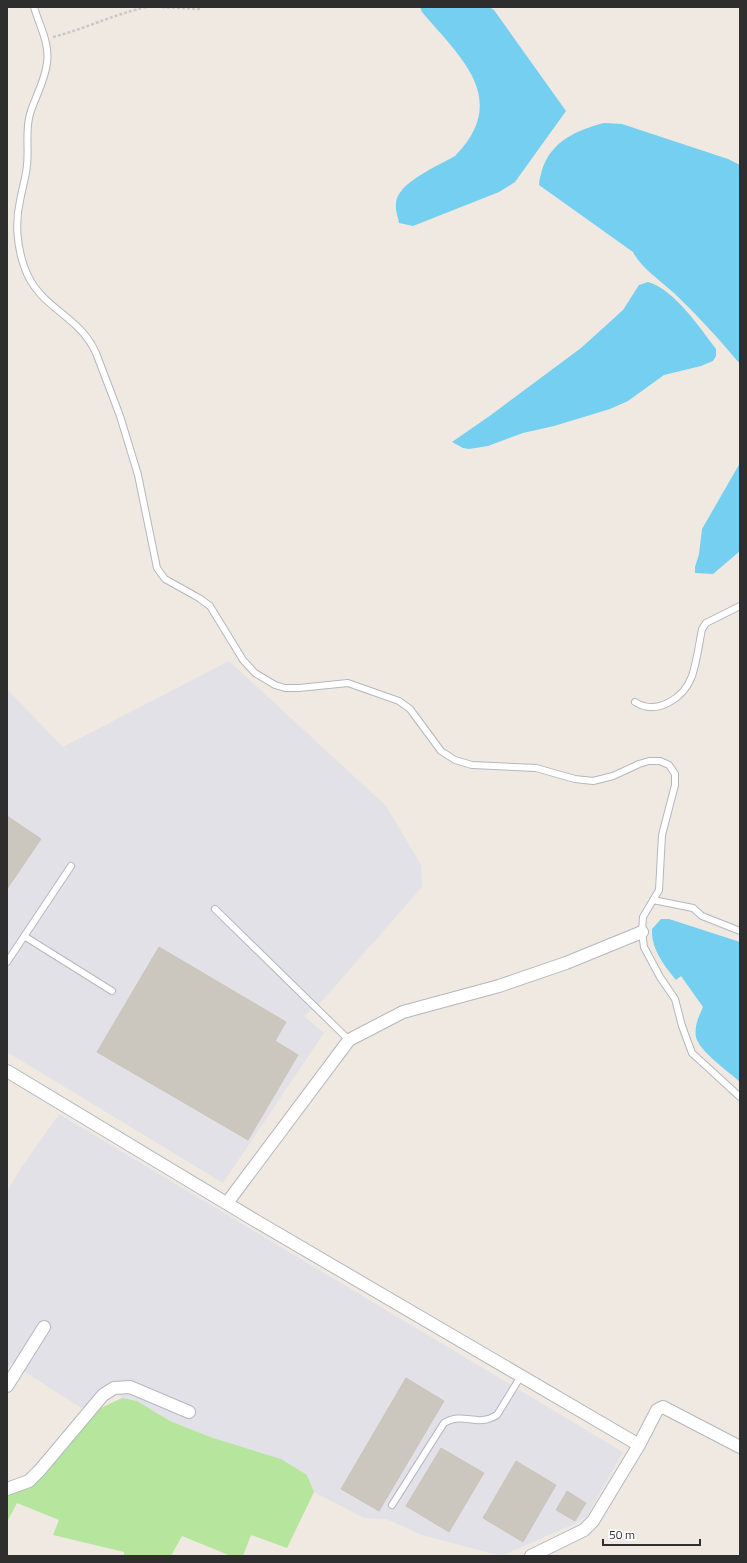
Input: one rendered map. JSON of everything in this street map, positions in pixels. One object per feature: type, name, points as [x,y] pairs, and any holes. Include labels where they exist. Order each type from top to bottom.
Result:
[{"type":"street","points":[[227,1204],[349,1040],[403,1012],[512,982],[642,932]]},
{"type":"street","points":[[7,1072],[227,1204],[639,1445]]},
{"type":"street","points":[[7,1386],[44,1327]]},
{"type":"street","points":[[7,1489],[29,1481],[103,1395],[114,1388],[130,1387],[189,1412]]},
{"type":"street","points":[[531,1556],[584,1530],[589,1525],[600,1512],[639,1445],[657,1410],[663,1408],[740,1447]]},
{"type":"lane","points":[[34,7],[44,39],[48,62],[45,77],[28,123],[28,165],[18,212],[18,239],[20,255],[30,280],[41,296],[81,328],[92,344],[96,353],[130,445],[145,505],[154,558],[160,574],[210,606],[243,660],[266,681],[285,688],[348,683],[399,701],[410,709],[435,746],[456,760],[472,765],[536,768],[576,779],[593,781],[613,776],[649,761],[660,761],[669,765],[675,774],[675,785],[662,835],[660,890],[643,917],[642,932],[644,947],[660,977],[675,999],[682,1026],[692,1053],[740,1097]]},
{"type":"lane","points":[[635,702],[641,706],[655,707],[669,703],[678,697],[692,676],[702,629],[706,623],[740,606]]},
{"type":"lane","points":[[7,962],[70,866]]},
{"type":"lane","points":[[653,900],[693,908],[702,916],[740,931]]},
{"type":"lane","points":[[216,909],[349,1040]]},
{"type":"lane","points":[[24,936],[112,991]]},
{"type":"lane","points":[[392,1504],[444,1423],[459,1418],[478,1421],[498,1415],[522,1376]]},
{"type":"path","points":[[44,39],[74,32],[122,13],[147,7]]},
{"type":"path","points":[[162,7],[201,9]]},
{"type":"shaded area","points":[[229,661],[386,806],[421,865],[422,887],[324,999],[304,1016],[324,1033],[223,1183],[7,1052],[7,689],[63,747]]},
{"type":"shaded area","points":[[59,1114],[623,1452],[587,1516],[572,1525],[501,1556],[422,1535],[386,1519],[364,1518],[314,1492],[307,1475],[170,1421],[137,1401],[122,1398],[110,1381],[83,1409],[11,1363],[7,1369],[7,1191],[23,1165]]},
{"type":"green space","points":[[122,1398],[137,1401],[170,1421],[213,1438],[281,1459],[307,1475],[314,1492],[287,1548],[251,1535],[243,1556],[231,1556],[182,1536],[171,1556],[124,1556],[124,1552],[53,1535],[59,1520],[17,1503],[7,1522],[7,1493],[36,1482],[101,1408]]},
{"type":"water","points":[[420,7],[489,7],[494,10],[566,111],[515,182],[499,192],[413,226],[399,223],[396,211],[398,196],[410,182],[455,156],[471,135],[479,116],[479,97],[474,80],[464,62],[422,12]]},
{"type":"water","points":[[604,123],[622,124],[728,159],[740,165],[740,364],[691,310],[646,269],[633,252],[539,185],[546,160],[558,144],[575,133]]},
{"type":"water","points":[[648,282],[658,286],[668,293],[695,321],[716,349],[716,356],[713,361],[701,366],[664,375],[628,401],[610,409],[554,426],[523,433],[488,446],[469,449],[463,448],[452,442],[581,348],[623,310],[639,285]]},
{"type":"water","points":[[740,463],[740,551],[713,574],[695,573],[702,529]]},
{"type":"water","points":[[661,919],[669,919],[740,942],[740,1082],[708,1055],[698,1043],[696,1037],[697,1021],[703,1007],[681,976],[676,980],[663,963],[656,950],[652,936],[652,929]]},
{"type":"building","points":[[7,816],[41,839],[7,889]]},
{"type":"building","points":[[159,947],[286,1022],[275,1041],[298,1055],[248,1140],[97,1052]]},
{"type":"building","points":[[406,1378],[444,1401],[379,1511],[341,1489]]},
{"type":"building","points":[[441,1448],[484,1473],[449,1532],[406,1506]]},
{"type":"building","points":[[516,1461],[556,1485],[523,1542],[483,1518]]},
{"type":"building","points":[[567,1491],[586,1503],[575,1521],[556,1510]]}]
